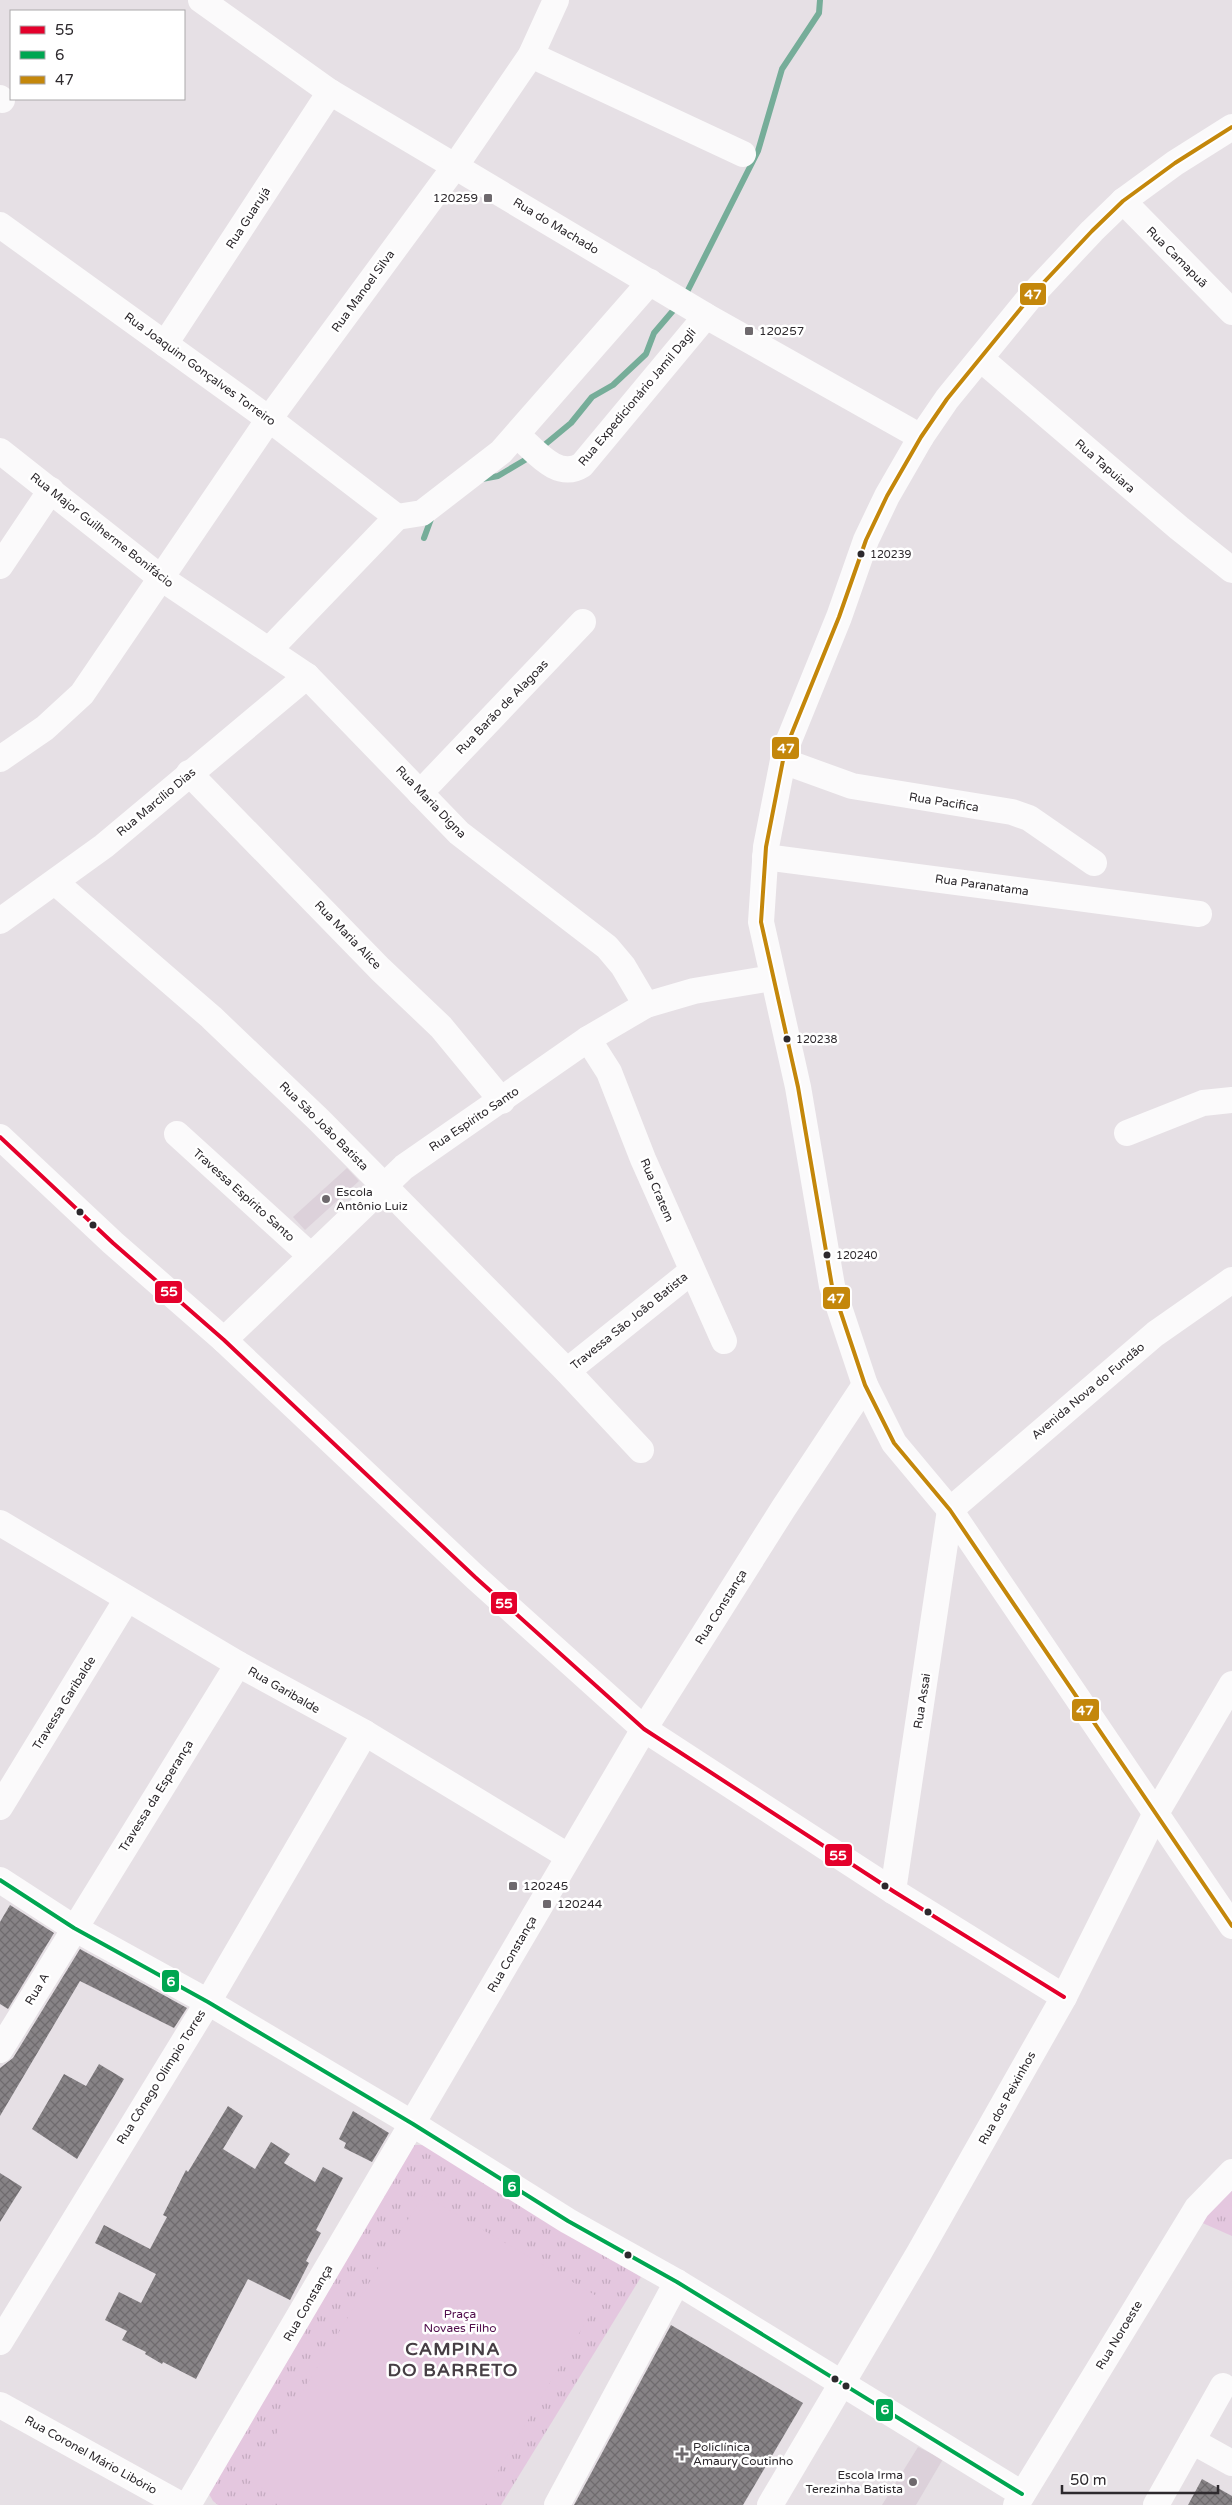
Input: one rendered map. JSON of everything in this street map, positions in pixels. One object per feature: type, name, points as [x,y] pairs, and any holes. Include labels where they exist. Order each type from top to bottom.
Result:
[{"type":"street","name":"Rua do Machado","points":[[201,0],[330,92],[456,165],[700,312],[921,437]]},
{"type":"street","name":"Rua Manoel Silva","points":[[161,578],[269,419],[456,165],[531,55],[556,0]]},
{"type":"street","points":[[531,55],[743,154]]},
{"type":"street","name":"Rua Guarujá","points":[[165,344],[330,92]]},
{"type":"street","points":[[1232,127],[1175,163],[1123,202],[1060,263],[947,399],[921,437],[887,496],[866,540],[783,761],[765,857],[761,922],[772,978],[798,1087],[832,1286],[865,1385],[894,1442],[950,1510],[1232,1926]]},
{"type":"street","name":"Rua Camapuã","points":[[1123,202],[1232,312]]},
{"type":"street","name":"Rua Joaquim Gonçalves Torreiro","points":[[0,225],[269,419],[397,517]]},
{"type":"street","points":[[270,650],[397,517],[422,513],[501,452],[657,286]]},
{"type":"street","name":"Rua Expedicionário Jamil Dagli","points":[[517,435],[555,468],[563,471],[578,468],[700,312]]},
{"type":"street","name":"Rua Tapuiara","points":[[981,359],[1179,528],[1232,570]]},
{"type":"street","name":"Rua Major Guilherme Bonifácio","points":[[0,452],[51,490],[161,578],[205,608]]},
{"type":"street","points":[[0,566],[51,490]]},
{"type":"street","points":[[0,760],[45,728],[82,694],[161,578]]},
{"type":"street","name":"Rua Maria Digna","points":[[205,608],[307,676],[459,833],[607,947],[623,966],[646,1005]]},
{"type":"street","name":"Rua Barão de Alagoas","points":[[420,793],[584,622]]},
{"type":"street","name":"Rua Marcílio Dias","points":[[0,921],[104,846],[307,676]]},
{"type":"street","name":"Rua Pacifica","points":[[783,761],[852,786],[1012,812],[1029,818],[1094,863]]},
{"type":"street","name":"Rua Maria Alice","points":[[189,773],[380,969],[441,1027],[502,1101]]},
{"type":"street","name":"Rua Paranatama","points":[[765,857],[1199,914]]},
{"type":"street","name":"Rua São João Batista","points":[[55,882],[212,1017],[384,1185],[566,1370],[641,1450]]},
{"type":"street","name":"Rua Espírito Santo","points":[[224,1340],[404,1167],[502,1101],[588,1039],[646,1005],[694,991],[772,978]]},
{"type":"street","name":"Rua Cratem","points":[[588,1039],[609,1072],[643,1158],[724,1341]]},
{"type":"street","points":[[1127,1133],[1203,1103],[1232,1100]]},
{"type":"street","name":"Travessa Espírito Santo","points":[[177,1134],[311,1256]]},
{"type":"street","points":[[0,1137],[113,1243],[224,1340],[475,1578],[644,1729],[893,1891],[1064,1997]]},
{"type":"street","name":"Travessa São João Batista","points":[[566,1370],[692,1271]]},
{"type":"street","name":"Avenida Nova do Fundão","points":[[950,1510],[1155,1334],[1232,1280]]},
{"type":"street","name":"Rua Constança","points":[[188,2505],[644,1729],[783,1509],[865,1385]]},
{"type":"street","name":"Rua Assai","points":[[893,1891],[950,1510]]},
{"type":"street","name":"Rua Garibalde","points":[[0,1523],[238,1664],[364,1733],[568,1856]]},
{"type":"street","name":"Travessa Garibalde","points":[[0,1807],[127,1599]]},
{"type":"street","name":"Travessa da Esperança","points":[[74,1928],[238,1664]]},
{"type":"street","name":"Rua dos Peixinhos","points":[[770,2505],[919,2253],[1064,1997],[1155,1815],[1232,1684]]},
{"type":"street","name":"Rua Cônego Olimpio Torres","points":[[0,2342],[208,2002],[364,1733]]},
{"type":"street","points":[[3,1890],[208,2002],[413,2124],[568,2221],[677,2282],[841,2382],[1019,2499]]},
{"type":"street","name":"Rua A","points":[[3,2038],[74,1928]]},
{"type":"street","name":"Rua Noroeste","points":[[1019,2499],[1197,2208],[1232,2172]]},
{"type":"street","points":[[557,2505],[677,2282]]},
{"type":"street","points":[[1156,2505],[1223,2386]]},
{"type":"street","name":"Rua Coronel Mário Libório","points":[[0,2405],[181,2505]]},
{"type":"street","points":[[1192,2441],[1232,2463]]},
{"type":"shaded area","name":"Escola Antônio Luiz","points":[[347,1168],[359,1181],[305,1230],[293,1217]]},
{"type":"shaded area","name":"Escola Irma Terezinha Batista","points":[[918,2447],[943,2459],[916,2505],[882,2505]]},
{"type":"green space","name":"Praça Novaes Filho","points":[[414,2145],[423,2145],[641,2277],[501,2505],[218,2505],[209,2494]]},
{"type":"green space","points":[[1232,2181],[1232,2236],[1198,2221]]},
{"type":"green space","name":"Praça Novaes Filho","points":[[423,2195],[600,2298],[478,2505],[291,2505],[248,2480]]},
{"type":"building","points":[[10,1905],[54,1933],[8,2009],[0,2004],[0,1922]]},
{"type":"building","points":[[80,1949],[187,2008],[174,2028],[80,1981],[0,2116],[0,2068],[13,2058]]},
{"type":"building","points":[[99,2064],[124,2079],[77,2159],[32,2129],[64,2074],[86,2086]]},
{"type":"building","points":[[228,2106],[243,2116],[223,2149],[255,2169],[271,2142],[290,2154],[284,2163],[315,2182],[323,2167],[343,2178],[316,2230],[321,2233],[306,2261],[309,2263],[290,2300],[248,2279],[196,2379],[163,2362],[162,2364],[145,2354],[146,2352],[122,2340],[127,2331],[105,2320],[119,2292],[141,2303],[156,2274],[95,2243],[104,2225],[150,2249],[167,2217],[163,2215],[186,2170],[188,2172]]},
{"type":"building","points":[[353,2111],[389,2133],[372,2162],[344,2148],[346,2143],[339,2139]]},
{"type":"building","points":[[0,2173],[22,2187],[0,2222]]},
{"type":"building","name":"Policlínica Amaury Coutinho","points":[[671,2325],[803,2403],[743,2505],[574,2505]]},
{"type":"building","points":[[1202,2479],[1232,2496],[1232,2505],[1188,2505]]},
{"type":"waterway","points":[[685,296],[758,151],[782,69],[819,13],[820,0]]},
{"type":"waterway","points":[[542,447],[571,423],[592,397],[613,385],[646,354],[654,333],[677,306]]},
{"type":"waterway","points":[[482,479],[498,476],[530,457]]},
{"type":"waterway","points":[[424,538],[431,519]]},
{"type":"transit line","name":"47","points":[[1232,127],[1175,163],[1123,201],[1092,231],[1031,296],[947,399],[921,437],[887,496],[866,540],[839,617],[785,750],[766,847],[761,922],[798,1087],[832,1286],[865,1385],[894,1443],[950,1510],[1232,1926]]},
{"type":"transit line","name":"55","points":[[0,1137],[113,1243],[224,1340],[475,1577],[644,1729],[893,1891],[1064,1997]]},
{"type":"transit line","name":"6","points":[[0,1880],[74,1928],[208,2002],[413,2124],[568,2221],[677,2282],[1022,2494]]},
{"type":"place","name":"120259","points":[[488,198]]},
{"type":"place","name":"120257","points":[[749,331]]},
{"type":"place","name":"120239","points":[[861,554]]},
{"type":"place","name":"120238","points":[[787,1039]]},
{"type":"place","name":"Escola Antônio Luiz","points":[[326,1199]]},
{"type":"place","name":"120240","points":[[827,1255]]},
{"type":"place","name":"120245","points":[[513,1886]]},
{"type":"place","name":"120244","points":[[547,1904]]},
{"type":"place","name":"Policlínica Amaury Coutinho","points":[[682,2454]]},
{"type":"place","name":"Escola Irma Terezinha Batista","points":[[913,2482]]},
{"type":"district","name":"CAMPINA DO BARRETO","points":[[453,2359]]}]
